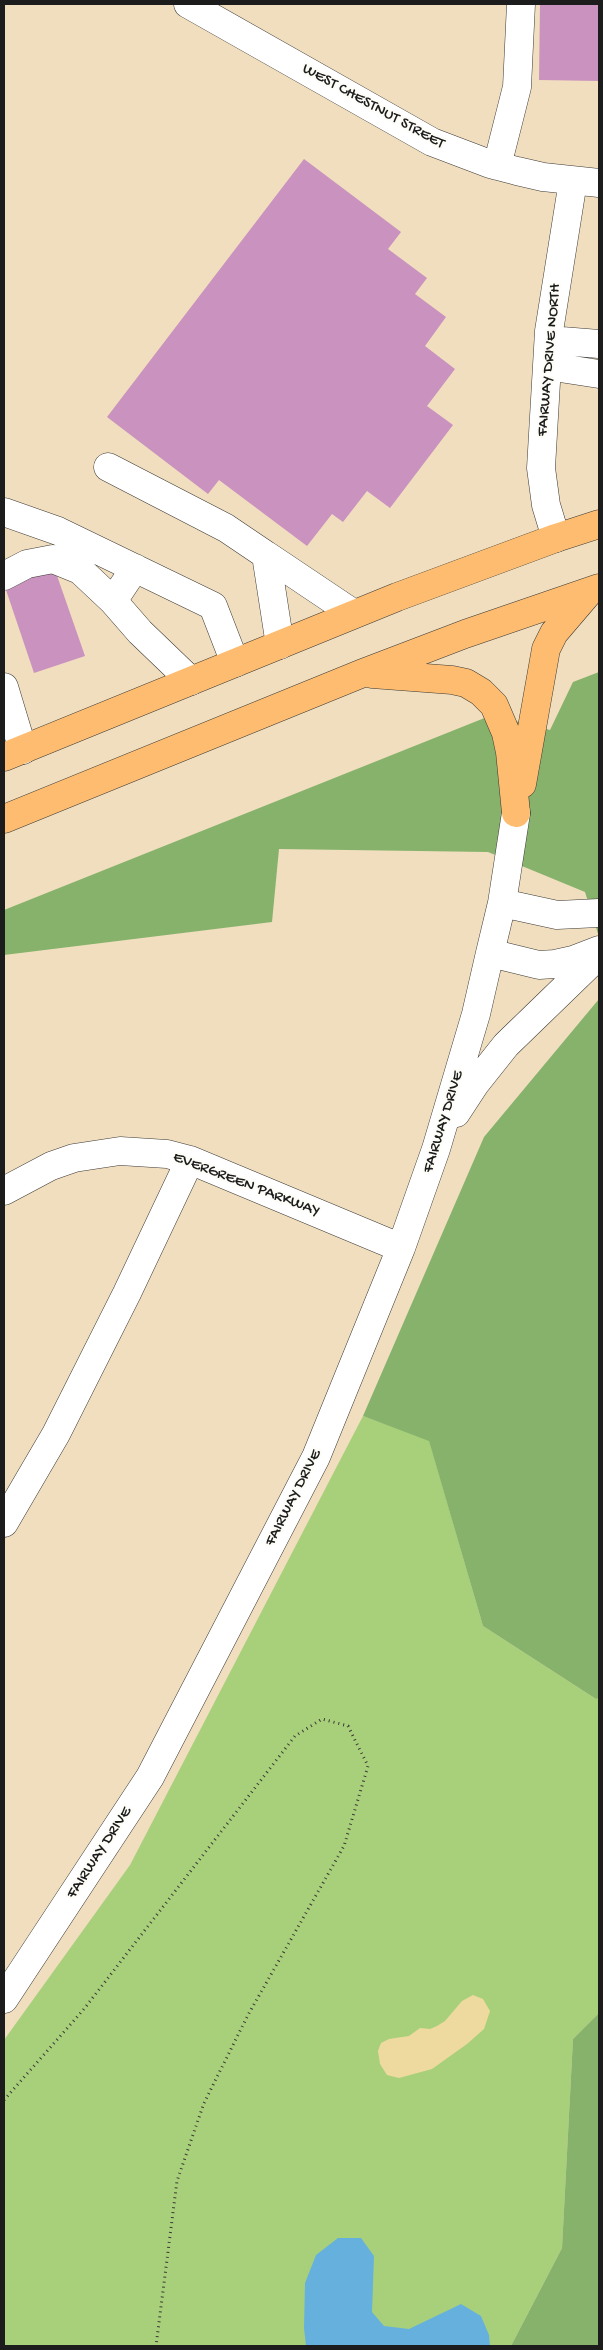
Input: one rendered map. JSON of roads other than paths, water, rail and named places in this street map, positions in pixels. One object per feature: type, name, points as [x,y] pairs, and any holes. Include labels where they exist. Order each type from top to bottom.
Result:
[{"type":"highway","points":[[13,754],[354,614],[556,538],[599,524]]},
{"type":"highway","points":[[4,818],[363,673],[464,634],[594,590]]},
{"type":"highway","points":[[516,813],[546,649],[554,633],[594,590]]},
{"type":"highway","points":[[363,673],[452,680],[466,683],[481,692],[494,705],[506,732],[510,752],[516,813]]},
{"type":"street","name":"WEST CHESTNUT STREET","points":[[188,4],[432,142],[497,166],[586,182]]},
{"type":"street","points":[[497,166],[517,87],[522,4]]},
{"type":"street","name":"FAIRWAY DRIVE NORTH","points":[[556,538],[546,506],[541,468],[548,353],[586,182]]},
{"type":"street","points":[[548,353],[599,344]]},
{"type":"street","points":[[548,353],[599,374]]},
{"type":"street","points":[[108,467],[226,528],[354,614]]},
{"type":"street","points":[[4,512],[58,531],[213,606],[235,663]]},
{"type":"street","points":[[266,555],[280,645]]},
{"type":"street","points":[[4,576],[27,564],[53,559],[80,570],[191,681]]},
{"type":"street","points":[[113,601],[135,568]]},
{"type":"street","points":[[4,686],[13,754]]},
{"type":"street","name":"FAIRWAY DRIVE","points":[[4,1998],[150,1777],[316,1457],[401,1248],[436,1149],[474,1022],[502,903],[516,813]]},
{"type":"street","points":[[502,903],[557,915],[599,913]]},
{"type":"street","points":[[490,953],[529,963],[547,965],[574,960],[599,950]]},
{"type":"street","points":[[436,1149],[462,1103],[490,1065],[524,1028],[599,956]]},
{"type":"street","name":"EVERGREEN PARKWAY","points":[[4,1191],[51,1166],[74,1158],[120,1151],[167,1154],[190,1160],[401,1248]]},
{"type":"street","points":[[4,1523],[56,1434],[127,1293],[190,1160]]},
{"type":"water","points":[[338,2238],[361,2238],[374,2256],[372,2312],[384,2326],[409,2329],[461,2304],[481,2316],[489,2335],[490,2346],[306,2346],[304,2328],[305,2283],[316,2255]]}]
